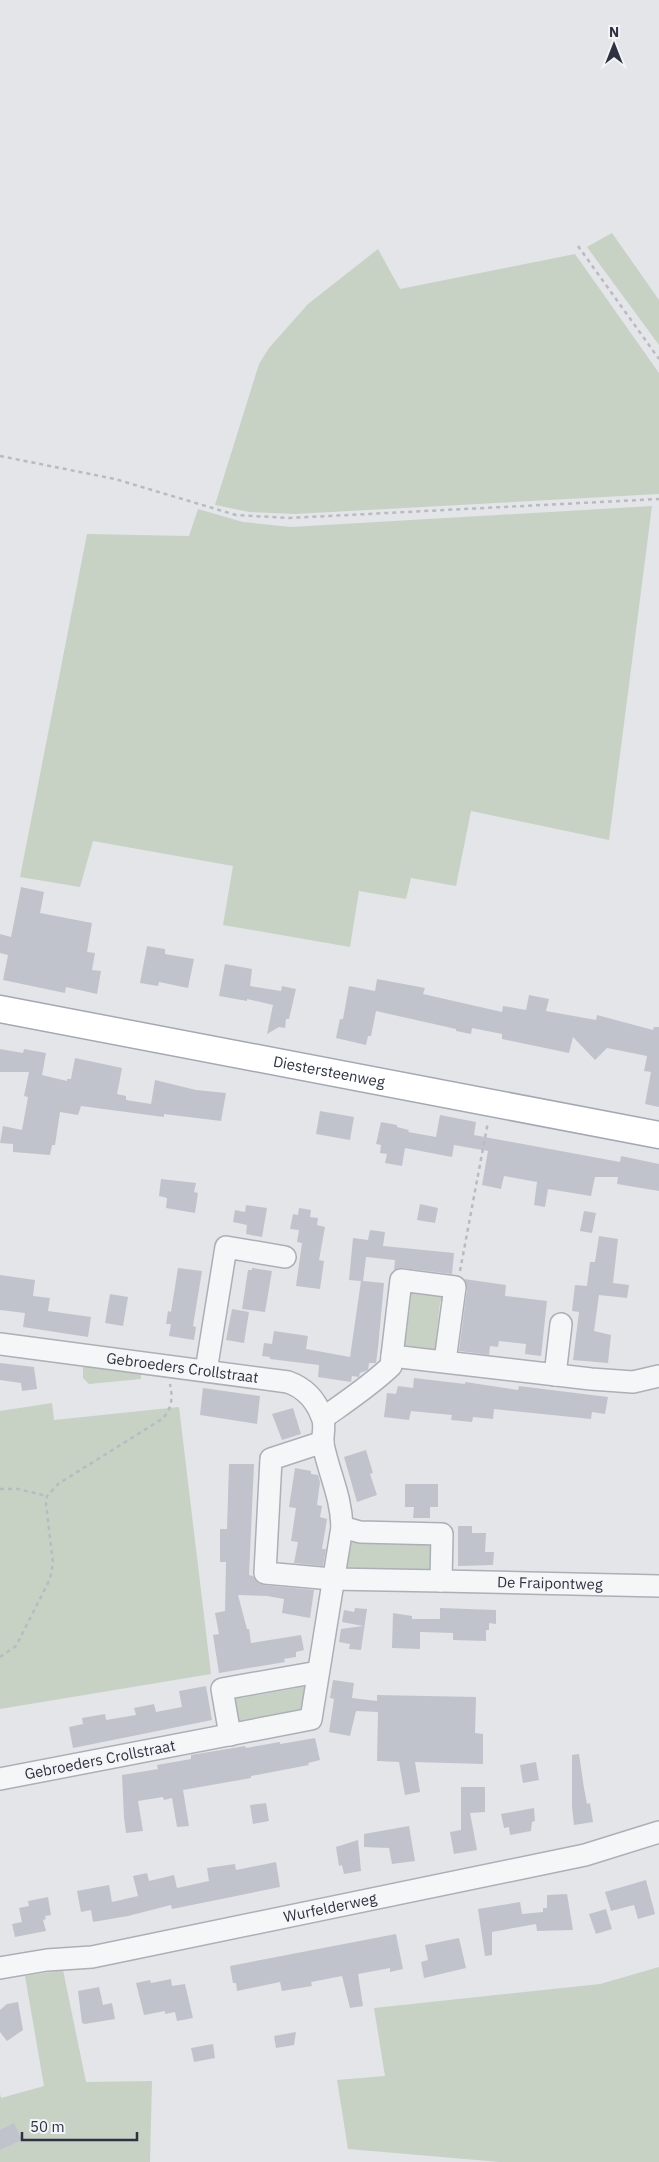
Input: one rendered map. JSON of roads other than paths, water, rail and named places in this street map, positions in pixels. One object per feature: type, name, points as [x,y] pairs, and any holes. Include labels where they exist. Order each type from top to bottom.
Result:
[{"type":"main road","name":"Diestersteenweg","points":[[0,1009],[659,1135]]},
{"type":"street","points":[[206,1371],[226,1247],[285,1256]]},
{"type":"street","points":[[323,1418],[367,1387],[391,1366],[401,1280],[455,1287],[445,1361]]},
{"type":"street","points":[[555,1375],[561,1324]]},
{"type":"street","name":"Gebroeders Crollstraat","points":[[0,1344],[288,1382],[299,1386],[307,1391],[323,1418],[323,1442],[342,1506],[342,1527],[332,1578],[311,1719],[0,1779]]},
{"type":"street","points":[[392,1356],[633,1382],[659,1376]]},
{"type":"street","points":[[323,1442],[271,1459],[265,1573],[332,1578]]},
{"type":"street","points":[[342,1527],[360,1532],[442,1534],[442,1581]]},
{"type":"street","name":"De Fraipontweg","points":[[332,1578],[659,1586]]},
{"type":"street","points":[[230,1735],[222,1689],[318,1672]]},
{"type":"street","name":"Wurfelderweg","points":[[0,1968],[47,1960],[92,1957],[585,1855],[659,1832]]}]
